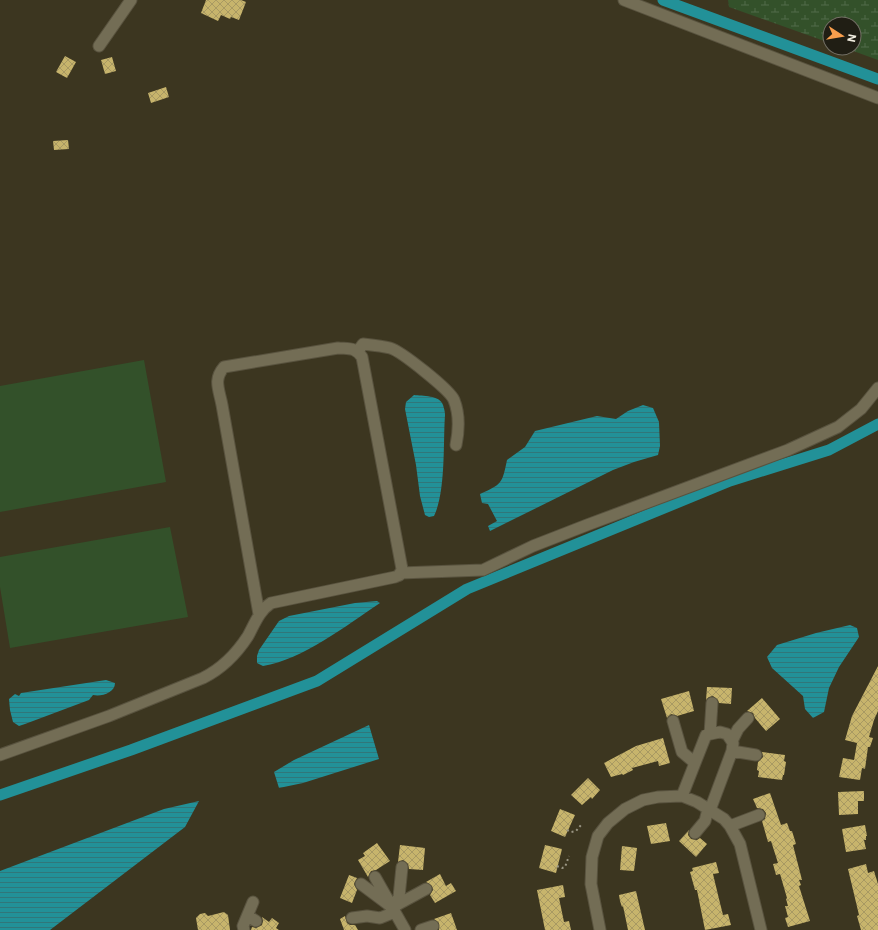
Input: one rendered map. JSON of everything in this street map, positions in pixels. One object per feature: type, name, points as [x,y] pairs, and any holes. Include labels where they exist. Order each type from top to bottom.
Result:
[{"type":"street","points":[[624,0],[878,98]]},
{"type":"street","points":[[99,46],[130,2]]},
{"type":"street","points":[[358,351],[363,344],[392,349],[428,374],[454,399],[459,428],[456,445]]},
{"type":"street","points":[[0,755],[109,716],[215,672],[247,637],[259,614],[272,603],[395,578],[400,573],[402,569],[362,357],[358,351],[338,348],[224,367],[218,374],[218,385],[259,614]]},
{"type":"street","points":[[400,573],[483,570],[533,546],[788,450],[838,427],[861,409],[875,394]]},
{"type":"street","points":[[710,734],[712,703]]},
{"type":"street","points":[[695,833],[705,821],[738,729],[748,718]]},
{"type":"street","points":[[673,721],[682,752],[695,763]]},
{"type":"street","points":[[682,796],[706,735],[720,732],[727,734],[732,746],[756,755]]},
{"type":"street","points":[[600,930],[591,884],[592,857],[598,836],[608,823],[624,809],[643,800],[658,796],[682,796],[697,802],[724,819],[730,826],[740,844],[761,930]]},
{"type":"street","points":[[730,826],[759,815]]},
{"type":"street","points":[[394,910],[399,897],[402,867]]},
{"type":"street","points":[[375,877],[405,930]]},
{"type":"street","points":[[361,884],[394,910]]},
{"type":"street","points":[[352,918],[367,916],[380,918],[426,889]]},
{"type":"street","points":[[244,930],[243,926],[252,918],[253,902]]},
{"type":"street","points":[[421,930],[433,926]]},
{"type":"path","points":[[567,830],[571,832],[576,831],[581,825]]},
{"type":"path","points":[[557,866],[562,868],[565,867],[569,856]]},
{"type":"green space","points":[[728,0],[878,0],[878,60],[862,54],[862,16],[822,16],[822,40],[729,7]]},
{"type":"green space","points":[[144,360],[166,482],[0,512],[0,386]]},
{"type":"green space","points":[[170,527],[188,617],[10,648],[0,587],[0,557]]},
{"type":"water","points":[[414,395],[438,399],[443,405],[445,413],[443,467],[440,494],[438,506],[434,516],[429,517],[425,515],[420,496],[416,465],[405,409],[406,402]]},
{"type":"water","points":[[643,405],[653,408],[659,422],[660,446],[658,455],[613,470],[490,531],[488,526],[497,521],[488,504],[482,503],[480,494],[493,488],[500,482],[504,474],[507,460],[525,447],[535,431],[597,416],[616,419],[628,411]]},
{"type":"water","points":[[377,601],[380,603],[339,631],[293,657],[263,666],[257,663],[259,650],[279,621],[289,616],[355,603]]},
{"type":"water","points":[[850,625],[857,628],[859,637],[839,667],[829,688],[824,712],[813,718],[805,709],[803,696],[772,668],[767,657],[777,645],[816,633]]},
{"type":"water","points":[[106,680],[115,683],[113,689],[107,694],[93,695],[89,700],[19,726],[13,722],[9,699],[15,694],[19,696],[21,693]]},
{"type":"water","points":[[369,725],[379,759],[303,783],[279,788],[274,772],[294,760]]},
{"type":"water","points":[[199,801],[185,827],[50,930],[0,930],[0,871],[164,809]]},
{"type":"building","points":[[206,0],[241,0],[246,2],[239,20],[231,17],[230,19],[221,15],[218,21],[201,13]]},
{"type":"building","points":[[65,56],[76,62],[67,78],[56,72]]},
{"type":"building","points":[[112,57],[116,71],[105,74],[101,60]]},
{"type":"building","points":[[166,87],[169,97],[151,103],[148,93]]},
{"type":"building","points":[[68,140],[69,149],[54,150],[53,141]]},
{"type":"building","points":[[878,666],[878,711],[869,737],[873,738],[870,747],[868,747],[865,769],[862,768],[860,780],[839,777],[843,758],[854,760],[857,743],[845,740],[852,716]]},
{"type":"building","points":[[707,687],[732,688],[731,704],[719,703],[713,696],[706,700]]},
{"type":"building","points":[[689,691],[694,711],[677,716],[671,714],[667,718],[661,699]]},
{"type":"building","points":[[762,698],[780,719],[766,731],[755,718],[753,713],[747,711]]},
{"type":"building","points":[[663,738],[670,763],[659,766],[658,761],[632,768],[633,770],[623,775],[611,777],[604,763],[636,746]]},
{"type":"building","points":[[762,752],[785,755],[784,761],[786,762],[782,780],[758,777],[758,762],[763,757]]},
{"type":"building","points":[[588,778],[600,790],[592,799],[591,797],[582,805],[571,795]]},
{"type":"building","points":[[864,791],[864,801],[858,801],[858,814],[839,815],[838,792]]},
{"type":"building","points":[[770,793],[781,825],[787,823],[790,831],[792,831],[796,844],[793,845],[802,880],[799,880],[801,885],[799,886],[810,921],[788,927],[785,918],[788,917],[785,906],[788,906],[787,898],[780,874],[776,875],[773,864],[778,863],[771,841],[768,842],[762,821],[765,819],[766,813],[763,809],[757,808],[753,799]]},
{"type":"building","points":[[560,809],[575,815],[565,837],[551,831]]},
{"type":"building","points":[[666,823],[670,841],[651,844],[647,826]]},
{"type":"building","points":[[865,825],[867,836],[866,840],[864,840],[866,849],[846,852],[842,829]]},
{"type":"building","points":[[689,830],[688,835],[691,839],[697,840],[700,838],[707,844],[696,857],[679,841]]},
{"type":"building","points":[[377,843],[390,861],[376,870],[371,871],[368,877],[358,860],[365,856],[363,853]]},
{"type":"building","points":[[400,845],[425,848],[423,870],[409,869],[408,864],[403,860],[398,862]]},
{"type":"building","points":[[545,845],[562,849],[556,873],[539,868]]},
{"type":"building","points":[[622,846],[637,848],[634,871],[620,870]]},
{"type":"building","points":[[716,862],[719,873],[713,874],[723,915],[728,914],[731,925],[705,930],[697,890],[695,890],[690,872],[693,871],[692,868]]},
{"type":"building","points":[[866,864],[868,873],[874,871],[878,884],[878,930],[861,930],[848,869]]},
{"type":"building","points":[[440,874],[446,886],[451,883],[456,891],[435,903],[430,895],[433,890],[432,886],[426,882]]},
{"type":"building","points":[[349,875],[357,878],[354,884],[357,890],[352,903],[340,898]]},
{"type":"building","points":[[563,885],[565,897],[559,898],[564,922],[569,921],[571,930],[545,930],[537,890]]},
{"type":"building","points":[[636,891],[645,930],[628,930],[623,906],[622,907],[620,901],[619,895]]},
{"type":"building","points":[[224,912],[228,915],[230,930],[198,930],[196,918],[200,914],[205,913],[208,916]]},
{"type":"building","points":[[451,913],[457,930],[439,930],[439,923],[434,919]]},
{"type":"building","points":[[345,916],[347,923],[350,925],[355,925],[358,930],[344,930],[340,919]]},
{"type":"building","points":[[262,917],[269,922],[272,918],[279,923],[276,928],[279,930],[251,930],[252,927],[256,928],[262,925]]},
{"type":"waterway","points":[[663,0],[878,79]]},
{"type":"waterway","points":[[0,795],[131,750],[317,681],[467,589],[730,481],[829,450],[878,424]]}]
